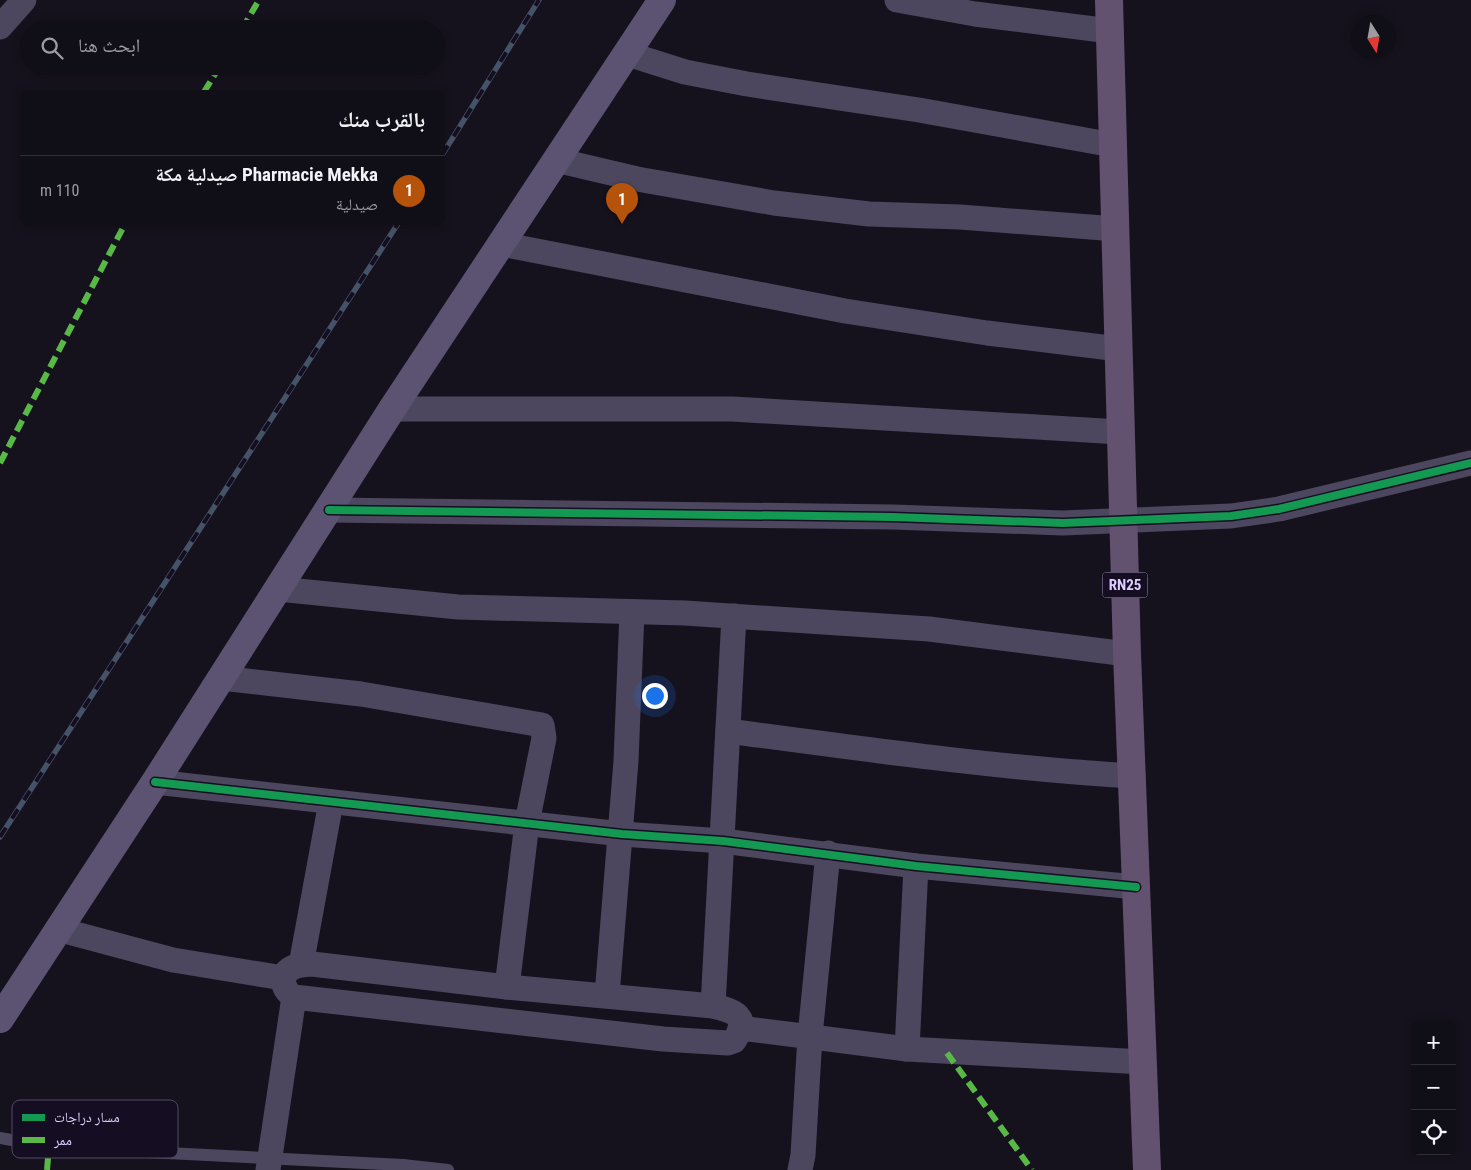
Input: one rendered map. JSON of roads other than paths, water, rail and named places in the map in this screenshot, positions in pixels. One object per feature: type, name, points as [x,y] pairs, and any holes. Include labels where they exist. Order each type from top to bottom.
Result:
[{"type":"main road","points":[[0,1019],[57,929],[155,782],[392,409],[662,0]]},
{"type":"main road","name":"RN25","points":[[1109,0],[1127,654],[1147,1170]]},
{"type":"street","points":[[0,27],[24,0]]},
{"type":"street","points":[[897,0],[975,14],[1110,31]]},
{"type":"street","points":[[628,54],[685,72],[747,84],[919,110],[1112,144]]},
{"type":"street","points":[[556,160],[637,179],[774,203],[869,214],[960,217],[1116,229]]},
{"type":"street","points":[[501,244],[845,311],[988,333],[1119,349]]},
{"type":"street","points":[[392,409],[732,409],[1120,432]]},
{"type":"street","points":[[329,510],[893,517],[1063,523],[1231,516],[1279,509],[1471,464]]},
{"type":"street","points":[[278,589],[458,607],[734,616],[930,629],[1127,654]]},
{"type":"street","points":[[607,995],[622,834],[632,612]]},
{"type":"street","points":[[713,1006],[734,616]]},
{"type":"street","points":[[221,678],[361,694],[542,725],[544,738],[527,822],[506,986]]},
{"type":"street","points":[[728,732],[949,761],[1047,771],[1133,776]]},
{"type":"street","points":[[155,782],[622,834],[723,841],[828,853],[916,866],[1136,888]]},
{"type":"street","points":[[269,1164],[293,980],[331,802]]},
{"type":"street","points":[[800,1170],[803,1155],[810,1036],[828,853]]},
{"type":"street","points":[[908,1049],[916,866]]},
{"type":"street","points":[[57,929],[173,960],[293,980],[663,1039],[728,1043],[734,1041],[740,1028],[740,1018],[734,1011],[713,1006],[506,986],[293,980]]},
{"type":"street","points":[[740,1028],[908,1049],[1143,1062]]},
{"type":"lane","points":[[178,1157],[269,1164],[448,1170]]},
{"type":"railway","points":[[445,150],[539,0]]},
{"type":"railway","points":[[0,837],[397,225]]},
{"type":"place","name":"Pharmacie Mekka صيدلية مكة","points":[[622,224]]}]
